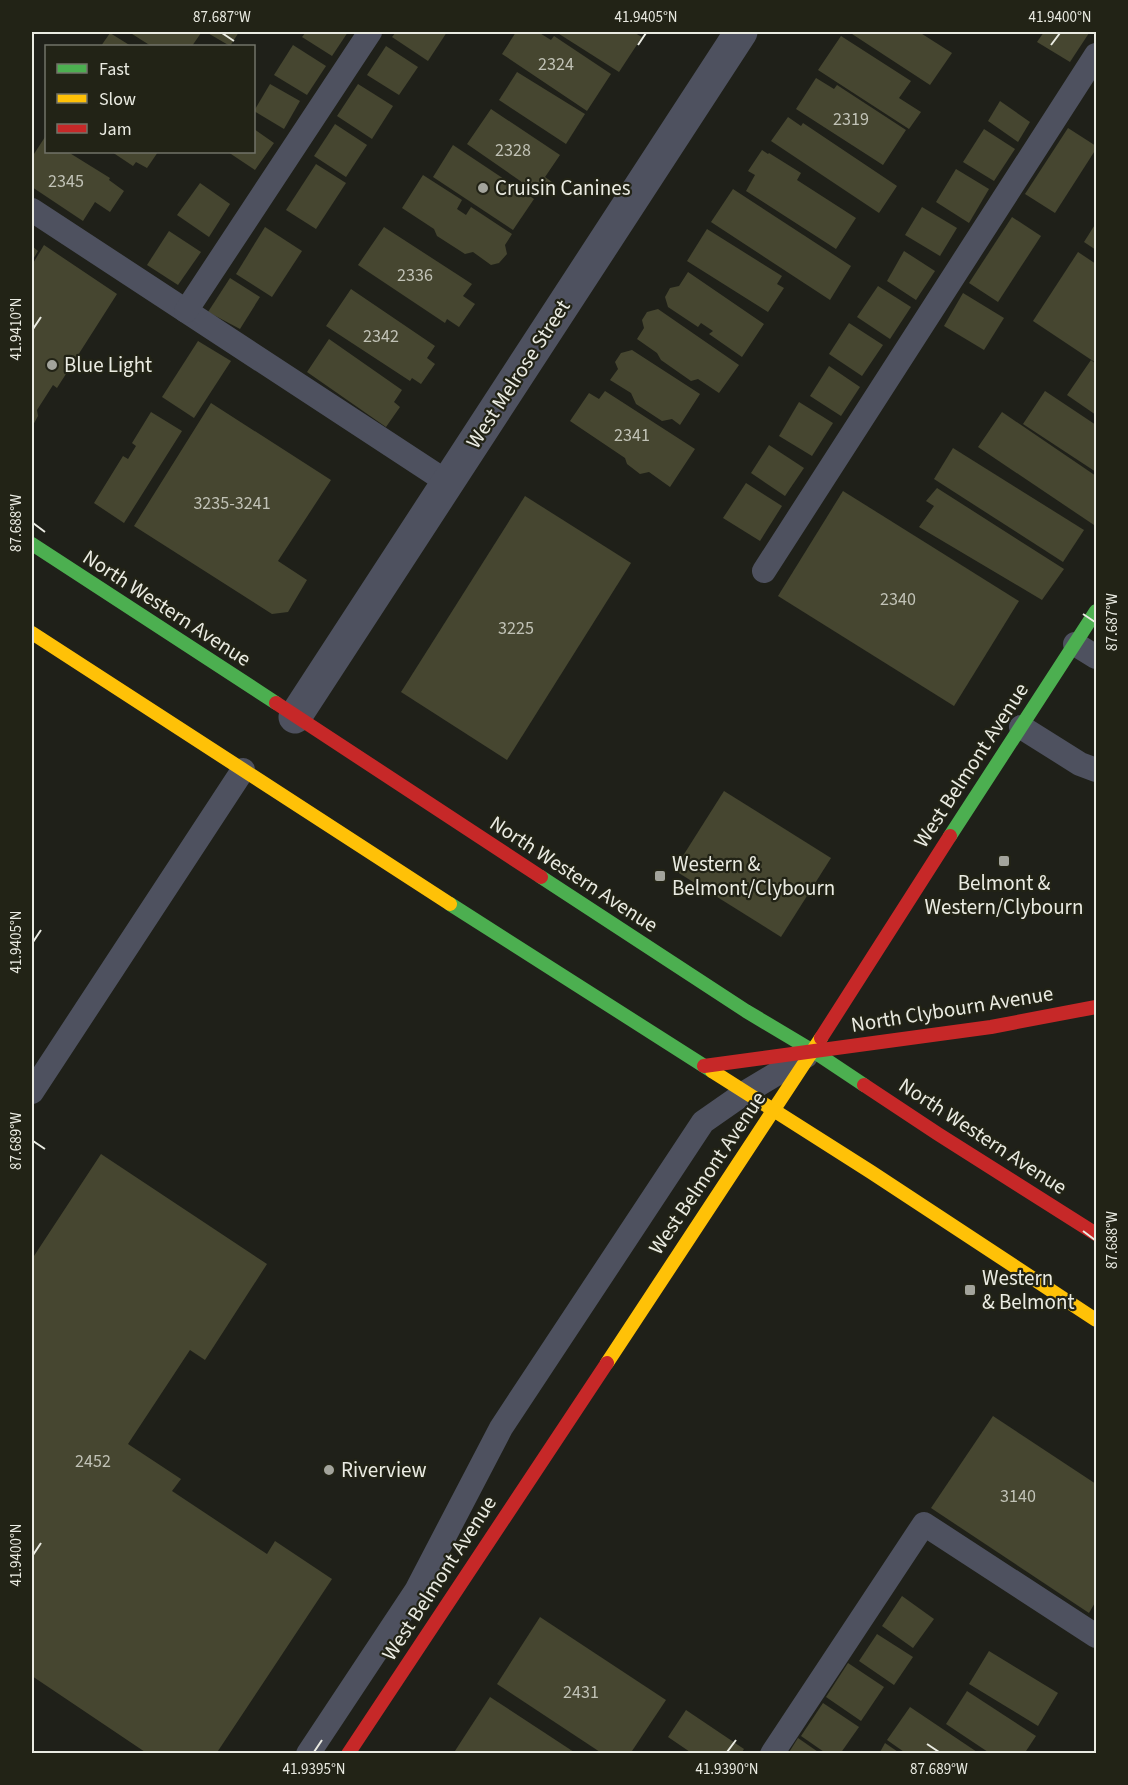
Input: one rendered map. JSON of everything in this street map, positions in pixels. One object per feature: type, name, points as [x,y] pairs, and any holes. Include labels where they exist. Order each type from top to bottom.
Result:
[{"type":"main road","name":"North Western Avenue","points":[[32,544],[746,1011],[813,1051],[938,1134],[1096,1234]]},
{"type":"main road","name":"West Belmont Avenue","points":[[348,1754],[813,1051],[1096,611]]},
{"type":"main road","points":[[32,633],[1096,1320]]},
{"type":"main road","name":"North Clybourn Avenue","points":[[704,1066],[991,1028],[1096,1007]]},
{"type":"street","name":"West Melrose Street","points":[[295,717],[741,32]]},
{"type":"lane","points":[[186,311],[370,32]]},
{"type":"lane","points":[[765,571],[1096,55]]},
{"type":"lane","points":[[32,210],[447,482]]},
{"type":"lane","points":[[1075,644],[1096,657]]},
{"type":"lane","points":[[1021,727],[1080,764],[1096,770]]},
{"type":"lane","points":[[32,1092],[243,770]]},
{"type":"lane","points":[[308,1754],[416,1591],[501,1428],[703,1122],[746,1092],[813,1051]]},
{"type":"lane","points":[[772,1754],[924,1524],[1096,1636]]},
{"type":"building","points":[[129,32],[201,33],[193,45],[149,45]]},
{"type":"building","points":[[206,32],[239,32],[231,45]]},
{"type":"building","points":[[306,32],[348,32],[332,56],[302,37]]},
{"type":"building","points":[[396,32],[447,32],[428,61],[392,37]]},
{"type":"building","points":[[516,32],[538,32],[551,40],[554,36],[611,74],[587,111],[502,54]]},
{"type":"building","points":[[556,32],[633,32],[642,37],[619,72]]},
{"type":"building","points":[[849,32],[919,32],[952,53],[930,85]]},
{"type":"building","points":[[1044,32],[1089,33],[1070,62],[1037,42]]},
{"type":"building","points":[[110,33],[129,45],[102,45]]},
{"type":"building","points":[[841,36],[911,81],[899,98],[921,112],[909,129],[818,70]]},
{"type":"building","points":[[293,45],[326,66],[307,95],[274,75]]},
{"type":"building","points":[[386,46],[418,67],[399,95],[367,75]]},
{"type":"building","points":[[517,72],[585,114],[566,144],[499,100]]},
{"type":"building","points":[[816,78],[834,89],[837,85],[906,130],[883,165],[796,109]]},
{"type":"building","points":[[270,84],[300,101],[284,129],[255,112]]},
{"type":"building","points":[[358,84],[393,106],[372,139],[337,116]]},
{"type":"building","points":[[1000,101],[1030,122],[1018,142],[988,121]]},
{"type":"building","points":[[491,109],[560,155],[545,177],[552,182],[542,196],[467,144]]},
{"type":"building","points":[[788,117],[801,126],[803,123],[897,186],[879,213],[771,141]]},
{"type":"building","points":[[335,124],[367,145],[346,177],[314,156]]},
{"type":"building","points":[[1068,128],[1096,146],[1096,149],[1055,213],[1025,194]]},
{"type":"building","points":[[984,129],[1015,149],[994,181],[963,162]]},
{"type":"building","points":[[255,130],[274,143],[255,170],[230,153],[255,153]]},
{"type":"building","points":[[45,137],[45,153],[70,153],[110,178],[109,180],[124,191],[110,212],[95,202],[83,221],[32,187],[32,157]]},
{"type":"building","name":"Cruisin Canines","points":[[453,145],[534,199],[513,230],[433,177]]},
{"type":"building","points":[[762,150],[801,173],[797,180],[856,218],[836,249],[746,191],[755,175],[748,171]]},
{"type":"building","points":[[114,153],[157,153],[147,168],[136,162],[133,166]]},
{"type":"building","points":[[316,164],[346,183],[316,229],[286,210]]},
{"type":"building","points":[[956,169],[989,189],[969,223],[936,202]]},
{"type":"building","points":[[423,175],[462,200],[457,209],[466,215],[471,207],[512,234],[505,245],[507,254],[499,263],[491,265],[473,252],[465,254],[437,236],[434,229],[402,208]]},
{"type":"building","points":[[200,183],[230,204],[209,237],[177,215]]},
{"type":"building","points":[[733,189],[851,266],[830,300],[711,222]]},
{"type":"building","points":[[922,207],[957,228],[940,256],[905,235]]},
{"type":"building","points":[[1012,217],[1041,236],[998,302],[969,283]]},
{"type":"building","points":[[1096,223],[1096,250],[1084,242]]},
{"type":"building","points":[[265,227],[302,251],[272,297],[236,274]]},
{"type":"building","points":[[384,227],[472,284],[463,296],[475,304],[459,327],[447,319],[445,323],[358,265]]},
{"type":"building","points":[[707,229],[782,276],[777,284],[784,288],[768,312],[687,261]]},
{"type":"building","points":[[169,231],[201,252],[178,285],[147,265]]},
{"type":"building","name":"Blue Light","points":[[44,245],[117,294],[57,388],[53,385],[37,410],[38,416],[32,427],[32,265]]},
{"type":"building","points":[[32,246],[38,251],[32,261]]},
{"type":"building","points":[[904,251],[935,271],[916,300],[887,281]]},
{"type":"building","points":[[1078,252],[1096,264],[1096,363],[1033,321]]},
{"type":"building","points":[[688,272],[764,324],[742,357],[709,334],[713,331],[701,323],[698,327],[668,307],[665,297],[670,288],[679,286]]},
{"type":"building","points":[[230,278],[260,297],[240,329],[208,312]]},
{"type":"building","points":[[878,286],[911,307],[890,339],[857,317]]},
{"type":"building","points":[[351,289],[435,346],[427,358],[435,364],[421,384],[412,378],[410,381],[326,326]]},
{"type":"building","points":[[963,293],[1004,318],[984,350],[944,326]]},
{"type":"building","points":[[658,309],[739,365],[719,393],[698,379],[691,381],[661,360],[657,353],[637,339],[644,328],[642,320],[647,312]]},
{"type":"building","points":[[849,323],[883,345],[862,376],[829,354]]},
{"type":"building","points":[[329,339],[402,390],[394,402],[400,407],[386,427],[307,372]]},
{"type":"building","points":[[198,341],[231,361],[194,418],[162,397]]},
{"type":"building","points":[[632,350],[700,394],[680,425],[672,419],[662,421],[636,404],[631,393],[610,380],[618,369],[615,362],[621,353]]},
{"type":"building","points":[[1091,360],[1096,364],[1096,415],[1067,395]]},
{"type":"building","points":[[829,366],[860,387],[841,416],[810,396]]},
{"type":"building","points":[[605,391],[695,449],[670,487],[649,472],[640,474],[627,464],[625,458],[570,421],[589,393],[599,399]]},
{"type":"building","points":[[1045,391],[1096,425],[1096,472],[1023,424]]},
{"type":"building","points":[[799,402],[833,423],[812,456],[779,436]]},
{"type":"building","points":[[211,403],[331,480],[278,561],[307,580],[288,612],[272,614],[134,526]]},
{"type":"building","points":[[151,412],[182,431],[124,523],[94,503],[123,456],[128,459],[136,446],[132,443]]},
{"type":"building","points":[[1002,412],[1096,476],[1094,525],[978,447]]},
{"type":"building","points":[[769,445],[804,468],[785,496],[751,473]]},
{"type":"building","points":[[953,448],[1084,530],[1063,562],[934,479]]},
{"type":"building","points":[[746,483],[782,506],[760,541],[723,518]]},
{"type":"building","points":[[937,488],[1064,569],[1042,600],[919,527],[934,506],[926,501]]},
{"type":"building","points":[[843,491],[1019,601],[954,706],[778,596]]},
{"type":"building","points":[[525,496],[631,563],[507,760],[401,692]]},
{"type":"building","points":[[724,791],[831,858],[781,937],[674,870]]},
{"type":"building","points":[[101,1154],[267,1264],[205,1360],[190,1350],[128,1444],[181,1479],[172,1491],[267,1554],[275,1541],[332,1579],[216,1754],[148,1754],[32,1676],[32,1259]]},
{"type":"building","points":[[993,1416],[1096,1484],[1096,1601],[1089,1613],[931,1508]]},
{"type":"building","points":[[902,1596],[934,1619],[913,1648],[882,1626]]},
{"type":"building","points":[[540,1617],[666,1700],[630,1754],[603,1754],[497,1684]]},
{"type":"building","points":[[877,1634],[913,1657],[894,1685],[859,1661]]},
{"type":"building","points":[[989,1651],[1058,1693],[1038,1726],[969,1684]]},
{"type":"building","points":[[848,1663],[884,1687],[861,1721],[826,1697]]},
{"type":"building","points":[[967,1691],[1036,1736],[1024,1754],[991,1754],[946,1724]]},
{"type":"building","points":[[490,1697],[577,1754],[453,1754]]},
{"type":"building","points":[[823,1703],[859,1727],[840,1754],[827,1754],[801,1736]]},
{"type":"building","points":[[910,1707],[980,1754],[907,1754],[887,1740]]},
{"type":"building","points":[[686,1710],[744,1749],[741,1754],[693,1754],[668,1737]]},
{"type":"building","points":[[798,1738],[821,1754],[788,1754]]},
{"type":"building","points":[[885,1743],[901,1754],[879,1754]]},
{"type":"traffic: fast","points":[[32,544],[276,703]]},
{"type":"traffic: fast","points":[[950,836],[1096,611]]},
{"type":"traffic: fast","points":[[541,877],[864,1085]]},
{"type":"traffic: fast","points":[[450,904],[712,1071]]},
{"type":"traffic: slow","points":[[32,633],[450,904]]},
{"type":"traffic: slow","points":[[607,1363],[821,1038]]},
{"type":"traffic: slow","points":[[712,1071],[1096,1320]]},
{"type":"traffic: jam","points":[[276,703],[541,877]]},
{"type":"traffic: jam","points":[[821,1038],[950,836]]},
{"type":"traffic: jam","points":[[704,1066],[991,1027],[1096,1007]]},
{"type":"traffic: jam","points":[[864,1085],[1096,1234]]},
{"type":"traffic: jam","points":[[348,1754],[607,1363]]},
{"type":"place","name":"Cruisin Canines","points":[[483,188]]},
{"type":"place","name":"Blue Light","points":[[52,365]]},
{"type":"place","name":"Belmont & Western/Clybourn","points":[[1004,861]]},
{"type":"place","name":"Western & Belmont/Clybourn","points":[[660,876]]},
{"type":"place","name":"Western & Belmont","points":[[970,1290]]},
{"type":"place","name":"Riverview","points":[[329,1470]]}]
